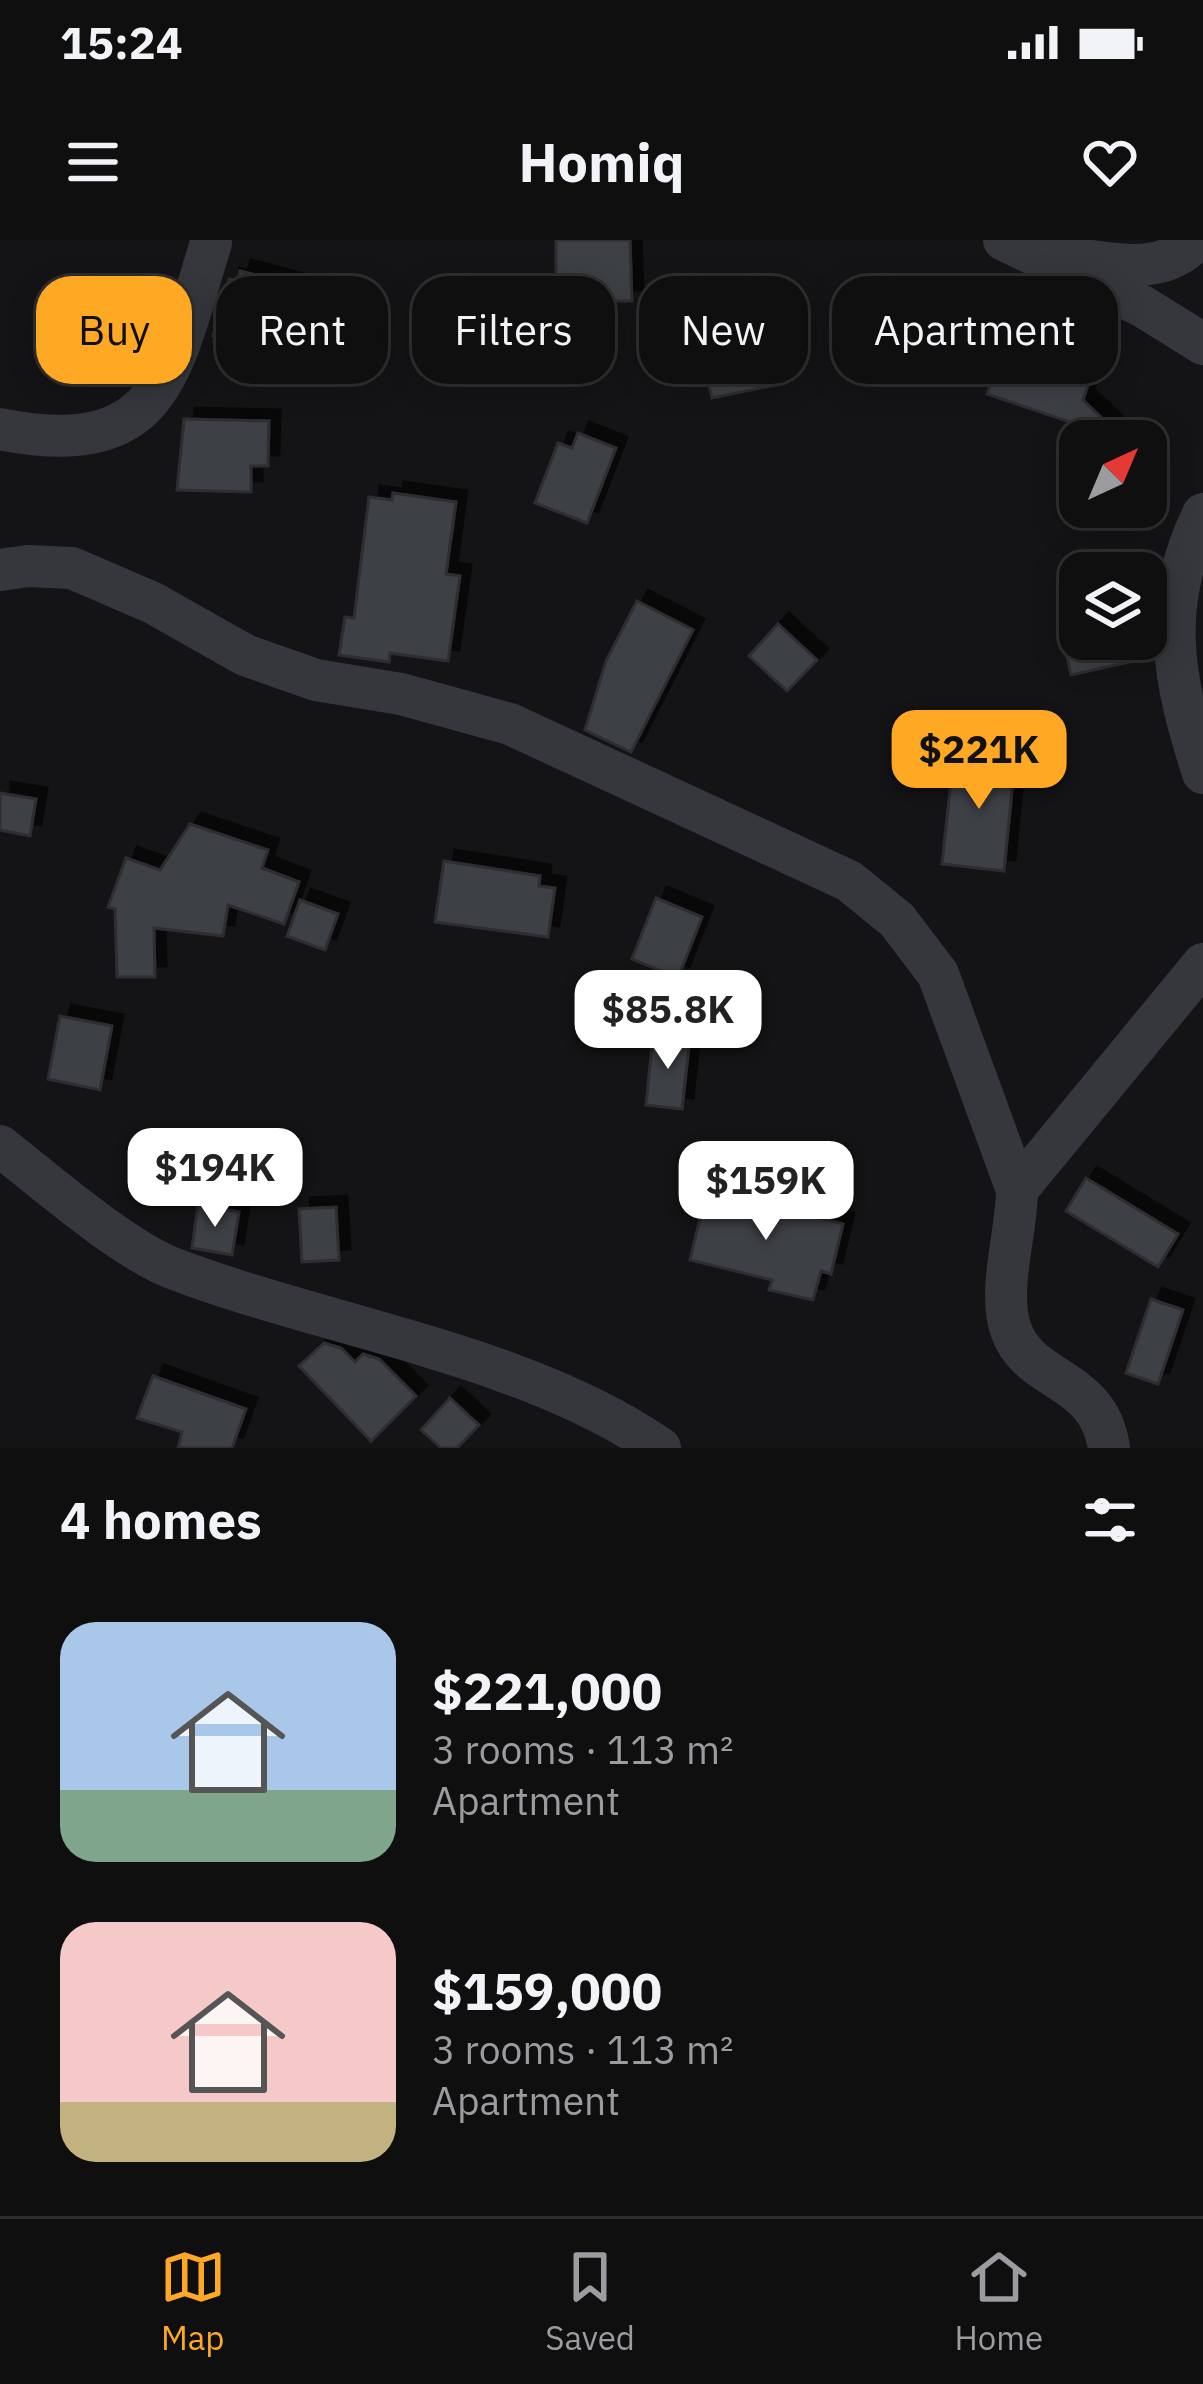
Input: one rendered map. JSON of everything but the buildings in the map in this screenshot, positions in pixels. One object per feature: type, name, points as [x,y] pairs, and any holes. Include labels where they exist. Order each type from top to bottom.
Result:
[{"type":"street","points":[[1019,247],[1128,264],[1170,262],[1196,240]]},
{"type":"street","points":[[0,429],[41,435],[97,434],[129,420],[156,396],[173,362],[211,242]]},
{"type":"street","points":[[1019,247],[1142,306],[1203,344]]},
{"type":"street","points":[[1203,514],[1173,611],[1176,679],[1203,773]]},
{"type":"street","points":[[0,570],[72,568],[153,603],[244,655],[316,680],[401,694],[510,724],[848,881],[896,920],[938,974],[1017,1190],[1017,1226],[1006,1286],[1011,1330],[1028,1356],[1095,1406],[1106,1423],[1109,1448]]},
{"type":"street","points":[[1017,1190],[1203,964]]},
{"type":"street","points":[[0,1146],[103,1225],[167,1266],[548,1389],[622,1422],[660,1448]]}]
